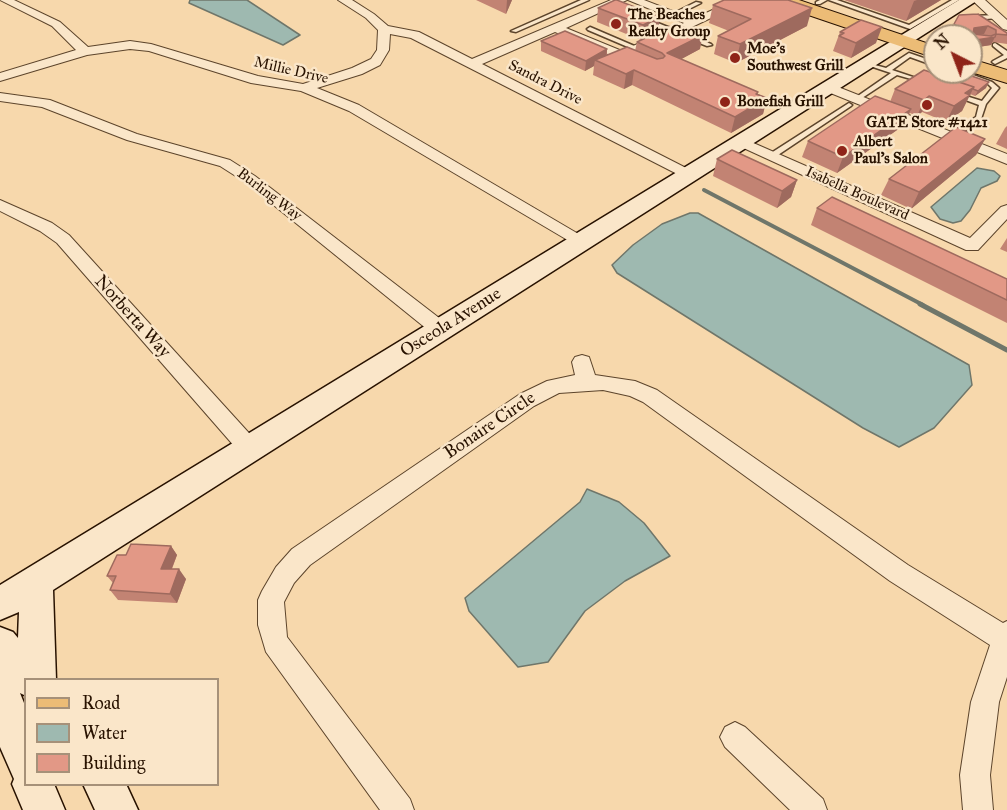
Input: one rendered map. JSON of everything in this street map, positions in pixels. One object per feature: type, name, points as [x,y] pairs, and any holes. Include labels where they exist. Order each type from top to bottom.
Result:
[{"type":"main road","points":[[782,0],[919,33]]},
{"type":"main road","points":[[821,1],[919,33]]},
{"type":"main road","points":[[983,66],[1003,60]]},
{"type":"street","points":[[5,0],[56,24],[85,51]]},
{"type":"street","name":"Sandra Drive","points":[[344,0],[370,16],[384,29],[415,35],[687,174]]},
{"type":"street","points":[[591,0],[607,6]]},
{"type":"street","points":[[472,64],[561,34],[621,0]]},
{"type":"street","points":[[966,0],[997,17],[1007,26]]},
{"type":"street","name":"Osceola Avenue","points":[[0,604],[828,87],[877,66],[966,0]]},
{"type":"street","points":[[640,1],[694,23]]},
{"type":"street","points":[[561,34],[625,57],[675,31],[742,1]]},
{"type":"street","points":[[304,88],[345,76],[376,62],[383,50],[384,29]]},
{"type":"street","name":"Millie Drive","points":[[0,77],[85,51],[110,46],[140,46],[240,76],[304,88],[354,108],[581,243]]},
{"type":"street","points":[[828,87],[853,102],[1007,159]]},
{"type":"street","name":"Burling Way","points":[[0,97],[45,103],[132,137],[225,163],[250,178],[440,329]]},
{"type":"street","name":"Isabella Boulevard","points":[[742,142],[972,246],[1007,210]]},
{"type":"street","name":"Norberta Way","points":[[0,205],[46,227],[63,239],[250,448]]},
{"type":"street","name":"Bonaire Circle","points":[[399,810],[275,643],[271,625],[271,600],[285,575],[301,557],[527,400],[584,372],[650,396],[907,578],[1006,636]]},
{"type":"street","points":[[35,678],[36,582]]},
{"type":"street","points":[[978,810],[975,775],[985,702],[1006,636]]},
{"type":"street","points":[[0,645],[33,678]]},
{"type":"street","points":[[0,690],[24,758]]},
{"type":"street","points":[[735,737],[812,810]]},
{"type":"street","points":[[34,786],[44,810]]},
{"type":"street","points":[[104,786],[117,810]]},
{"type":"lane","points":[[514,31],[586,0]]},
{"type":"lane","points":[[673,15],[698,3]]},
{"type":"lane","points":[[636,16],[709,45]]},
{"type":"lane","points":[[972,18],[997,17]]},
{"type":"lane","points":[[590,29],[625,57]]},
{"type":"lane","points":[[877,66],[909,55],[923,59]]},
{"type":"lane","points":[[877,66],[923,81]]},
{"type":"lane","points":[[772,155],[896,73]]},
{"type":"lane","points":[[952,137],[979,118],[983,104],[996,88],[983,80]]},
{"type":"lane","points":[[948,92],[958,93],[983,104]]},
{"type":"water","points":[[190,0],[247,0],[300,35],[283,45],[189,3]]},
{"type":"water","points":[[977,168],[994,171],[1000,176],[997,181],[981,188],[970,210],[961,221],[953,223],[940,219],[931,207]]},
{"type":"water","points":[[690,213],[698,213],[969,365],[972,385],[934,428],[899,447],[863,428],[617,273],[612,265],[633,245],[662,224]]},
{"type":"water","points":[[587,489],[619,502],[644,523],[670,556],[625,581],[585,611],[548,662],[518,667],[469,611],[465,598],[580,502]]},
{"type":"building","points":[[615,0],[660,17],[643,25],[598,8]]},
{"type":"building","points":[[724,0],[788,0],[812,8],[740,44],[718,36],[751,19],[713,5]]},
{"type":"building","points":[[978,14],[1007,35],[996,34],[996,30],[988,26],[983,27],[983,24],[954,24],[959,15]]},
{"type":"building","points":[[861,20],[882,27],[856,43],[839,36],[844,33],[840,32]]},
{"type":"building","points":[[675,24],[703,35],[667,53],[767,98],[735,117],[634,70],[626,74],[595,60],[627,47],[657,59],[663,58],[665,56],[662,53],[637,42]]},
{"type":"building","points":[[565,31],[607,49],[586,61],[541,41]]},
{"type":"building","points":[[996,34],[995,37],[983,39],[983,35]]},
{"type":"building","points":[[923,71],[923,84],[965,84],[974,87],[965,93],[970,95],[954,106],[929,96],[924,100],[895,89]]},
{"type":"building","points":[[983,80],[989,82],[978,91],[973,89],[974,87],[965,84],[983,84]]},
{"type":"building","points":[[875,96],[911,109],[843,157],[808,141]]},
{"type":"building","points":[[956,127],[985,139],[919,192],[889,179]]},
{"type":"building","points":[[732,150],[797,180],[782,191],[717,159]]},
{"type":"building","points":[[832,197],[1007,279],[1007,300],[817,208]]},
{"type":"building","points":[[131,544],[171,546],[161,569],[179,569],[170,594],[110,590],[116,576],[107,576],[117,555],[126,555]]},
{"type":"waterway","points":[[704,190],[923,305]]},
{"type":"waterway","points":[[920,304],[1007,350]]},
{"type":"place","name":"The Beaches Realty Group","points":[[616,24]]},
{"type":"place","name":"Moe's Southwest Grill","points":[[735,58]]},
{"type":"place","name":"Bonefish Grill","points":[[725,102]]},
{"type":"place","name":"GATE Store #1421","points":[[927,105]]},
{"type":"place","name":"Albert Paul's Salon","points":[[842,151]]}]
